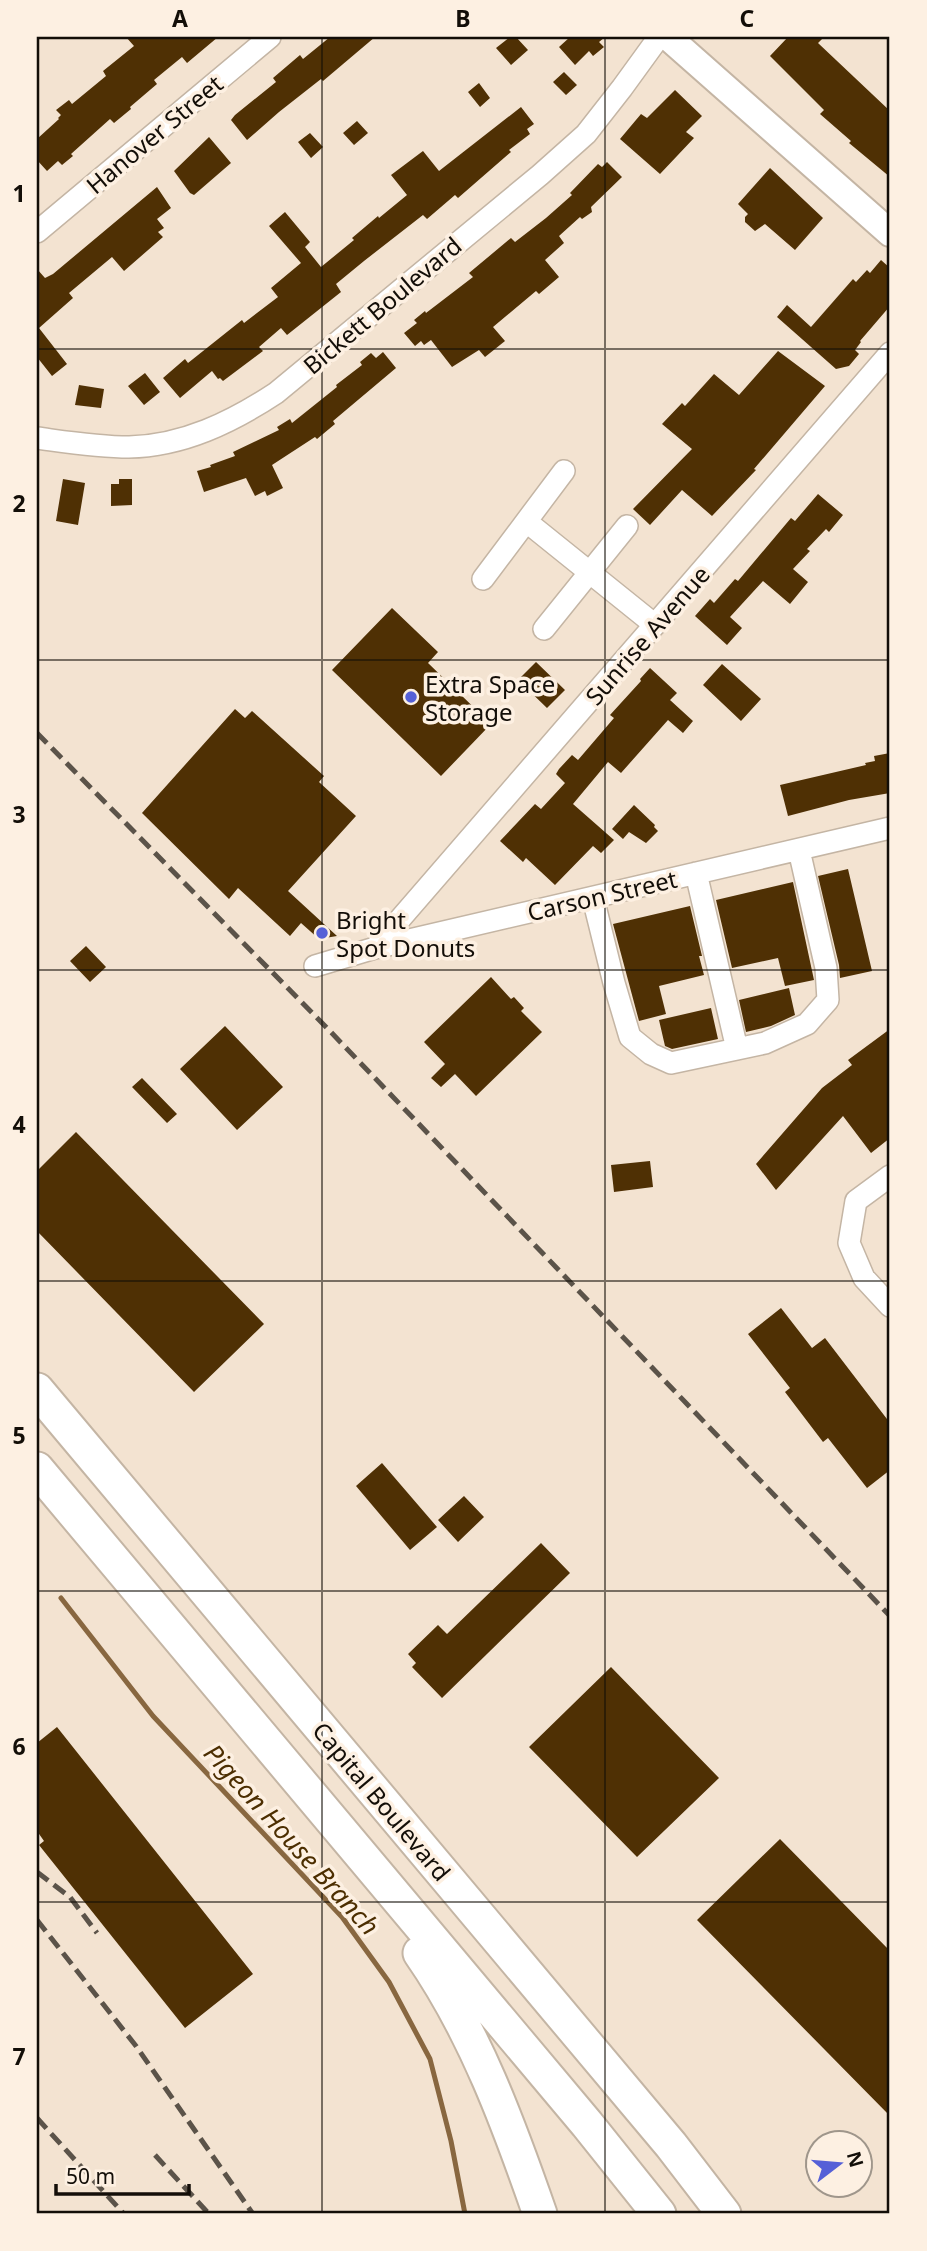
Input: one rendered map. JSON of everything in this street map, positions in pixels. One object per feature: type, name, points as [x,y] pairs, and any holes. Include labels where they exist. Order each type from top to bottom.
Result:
[{"type":"main road","name":"Capital Boulevard","points":[[37,1390],[664,2137],[724,2214]]},
{"type":"main road","name":"Capital Boulevard","points":[[37,1469],[587,2124],[659,2214]]},
{"type":"main road","points":[[382,1880],[412,1942],[449,1999],[491,2084],[540,2214]]},
{"type":"street","name":"Hanover Street","points":[[37,232],[271,37]]},
{"type":"street","name":"Bickett Boulevard","points":[[37,438],[130,447],[170,442],[215,427],[247,412],[287,384],[586,134],[659,37]]},
{"type":"street","points":[[668,37],[890,233]]},
{"type":"street","name":"Sunrise Avenue","points":[[375,948],[890,353]]},
{"type":"street","points":[[483,579],[564,471]]},
{"type":"street","points":[[527,522],[655,625]]},
{"type":"street","points":[[544,629],[627,526]]},
{"type":"street","name":"Carson Street","points":[[316,966],[375,948],[890,828]]},
{"type":"street","points":[[593,898],[614,983],[631,1037],[652,1055],[671,1063],[765,1043],[807,1024],[828,1000],[826,968],[799,850]]},
{"type":"street","points":[[696,873],[737,1049]]},
{"type":"street","points":[[890,1176],[856,1201],[849,1243],[864,1278],[890,1306]]},
{"type":"building","points":[[126,37],[218,37],[187,63],[182,57],[154,80],[157,84],[130,107],[131,109],[114,123],[110,119],[71,154],[73,156],[62,165],[58,161],[47,171],[37,160],[37,139],[59,119],[61,115],[56,110],[69,100],[72,104],[106,76],[103,71],[134,46]]},
{"type":"building","points":[[330,37],[375,37],[247,140],[231,120],[235,115],[276,82],[273,78],[300,55],[303,59]]},
{"type":"building","points":[[510,37],[516,37],[528,50],[511,65],[496,48]]},
{"type":"building","points":[[570,37],[605,37],[599,42],[604,47],[593,56],[589,51],[575,65],[559,47]]},
{"type":"building","points":[[788,37],[824,37],[818,43],[890,111],[890,177],[849,143],[851,141],[820,114],[824,110],[770,56]]},
{"type":"building","points":[[564,72],[577,85],[566,95],[553,82]]},
{"type":"building","points":[[479,83],[490,98],[480,107],[468,92]]},
{"type":"building","points":[[675,90],[702,116],[686,132],[694,138],[660,174],[620,139],[641,114],[647,118]]},
{"type":"building","points":[[521,107],[534,124],[527,129],[530,134],[458,198],[455,195],[427,219],[423,215],[336,284],[341,292],[287,335],[281,328],[259,347],[263,351],[223,381],[212,371],[180,398],[163,378],[185,359],[188,363],[242,320],[244,323],[278,297],[271,288],[301,263],[269,226],[285,212],[310,242],[305,247],[321,267],[378,216],[379,218],[407,195],[391,175],[423,151],[439,171]]},
{"type":"building","points":[[357,121],[368,133],[354,145],[343,133]]},
{"type":"building","points":[[310,133],[323,147],[311,158],[298,142]]},
{"type":"building","points":[[209,137],[231,163],[194,195],[174,171]]},
{"type":"building","points":[[607,162],[622,177],[591,207],[592,212],[582,219],[580,217],[559,236],[564,243],[545,260],[559,277],[539,294],[536,291],[493,327],[505,341],[485,357],[479,350],[452,367],[431,340],[424,345],[421,341],[415,346],[404,333],[417,323],[414,320],[473,277],[469,273],[511,238],[515,242],[546,218],[572,195],[570,193],[598,164],[602,167]]},
{"type":"building","points":[[770,168],[823,218],[795,250],[765,224],[755,231],[745,222],[748,214],[738,204]]},
{"type":"building","points":[[157,187],[171,208],[157,219],[164,228],[158,232],[163,237],[124,271],[112,257],[69,293],[73,298],[39,328],[67,364],[52,376],[37,357],[37,269],[45,278],[53,274]]},
{"type":"building","points":[[881,260],[890,268],[890,306],[860,341],[855,350],[859,354],[849,366],[836,369],[777,317],[787,305],[811,327],[853,279],[856,282],[867,270],[870,273]]},
{"type":"building","points":[[778,351],[825,386],[754,469],[756,470],[712,516],[682,490],[650,525],[633,509],[692,449],[662,424],[682,403],[685,406],[714,374],[739,395]]},
{"type":"building","points":[[383,352],[396,368],[333,421],[335,424],[317,439],[315,437],[272,465],[283,488],[267,496],[265,491],[255,496],[246,478],[204,492],[197,471],[235,456],[233,452],[279,430],[277,427],[290,419],[292,423],[362,365],[360,362],[371,353],[376,358]]},
{"type":"building","points":[[145,373],[160,392],[144,405],[128,386]]},
{"type":"building","points":[[79,385],[104,389],[101,408],[75,405]]},
{"type":"building","points":[[63,479],[85,483],[78,525],[56,521]]},
{"type":"building","points":[[119,479],[132,479],[132,505],[111,506],[111,484],[119,484]]},
{"type":"building","points":[[818,494],[843,515],[829,532],[826,529],[807,549],[810,551],[793,569],[808,582],[790,604],[763,581],[730,617],[742,628],[727,645],[695,616],[710,599],[714,603],[735,579],[738,581],[791,518],[795,521]]},
{"type":"building","name":"Extra Space Storage","points":[[392,608],[438,652],[428,663],[491,724],[441,776],[332,670]]},
{"type":"building","points":[[536,662],[565,690],[547,708],[518,680]]},
{"type":"building","points":[[722,664],[761,699],[741,721],[703,685]]},
{"type":"building","points":[[650,668],[677,693],[670,700],[693,721],[683,733],[668,720],[621,773],[608,762],[573,804],[614,840],[601,853],[593,846],[555,885],[526,858],[523,862],[500,841],[535,804],[541,809],[565,783],[556,774],[559,769],[572,755],[578,760],[614,718],[610,715]]},
{"type":"building","points":[[235,709],[245,718],[252,711],[324,776],[319,782],[356,816],[288,891],[337,936],[319,939],[301,923],[290,936],[238,888],[229,899],[142,813]]},
{"type":"building","points":[[890,753],[890,793],[849,800],[788,816],[780,785],[866,765],[865,763],[875,761],[874,756]]},
{"type":"building","points":[[634,805],[658,831],[646,843],[629,832],[623,839],[612,829]]},
{"type":"building","points":[[848,869],[872,971],[840,978],[818,876]]},
{"type":"building","points":[[793,882],[814,980],[785,986],[778,958],[732,968],[716,900]]},
{"type":"building","points":[[690,906],[704,975],[659,986],[666,1014],[639,1021],[613,924]]},
{"type":"building","points":[[86,946],[106,967],[90,982],[70,961]]},
{"type":"building","points":[[491,977],[511,999],[514,997],[524,1008],[521,1011],[542,1032],[476,1096],[455,1074],[441,1087],[431,1078],[445,1064],[424,1042]]},
{"type":"building","points":[[789,988],[795,1015],[771,1026],[746,1032],[739,1000]]},
{"type":"building","points":[[711,1008],[718,1039],[672,1049],[665,1046],[659,1020]]},
{"type":"building","points":[[225,1026],[283,1087],[237,1130],[180,1069]]},
{"type":"building","points":[[890,1029],[890,1138],[871,1153],[843,1116],[776,1190],[756,1164],[822,1088],[852,1065],[848,1060]]},
{"type":"building","points":[[142,1078],[177,1114],[167,1123],[132,1087]]},
{"type":"building","points":[[76,1132],[264,1324],[194,1392],[37,1231],[37,1171]]},
{"type":"building","points":[[650,1161],[653,1187],[614,1192],[611,1165]]},
{"type":"building","points":[[781,1308],[812,1348],[825,1338],[890,1423],[890,1470],[867,1488],[828,1438],[823,1442],[785,1392],[790,1388],[748,1334]]},
{"type":"building","points":[[382,1463],[437,1527],[410,1550],[356,1486]]},
{"type":"building","points":[[464,1496],[484,1517],[458,1542],[438,1520]]},
{"type":"building","points":[[541,1543],[570,1573],[442,1698],[412,1667],[416,1663],[408,1654],[438,1625],[447,1634]]},
{"type":"building","points":[[611,1667],[719,1778],[637,1857],[529,1747]]},
{"type":"building","points":[[57,1727],[253,1974],[185,2028],[39,1845],[44,1841],[37,1831],[37,1743]]},
{"type":"building","points":[[780,1839],[890,1951],[890,2116],[697,1920]]},
{"type":"waterway","name":"Pigeon House Branch","points":[[61,1598],[153,1716],[342,1917],[389,1982],[430,2059],[451,2141],[465,2214]]},
{"type":"railway","points":[[37,733],[326,1027],[890,1616]]},
{"type":"railway","points":[[37,1872],[70,1897],[97,1933]]},
{"type":"railway","points":[[37,1920],[136,2046],[253,2214]]},
{"type":"railway","points":[[37,2118],[124,2214]]},
{"type":"railway","points":[[155,2155],[209,2214]]},
{"type":"place","name":"Extra Space Storage","points":[[411,697]]},
{"type":"place","name":"Bright Spot Donuts","points":[[322,933]]}]
